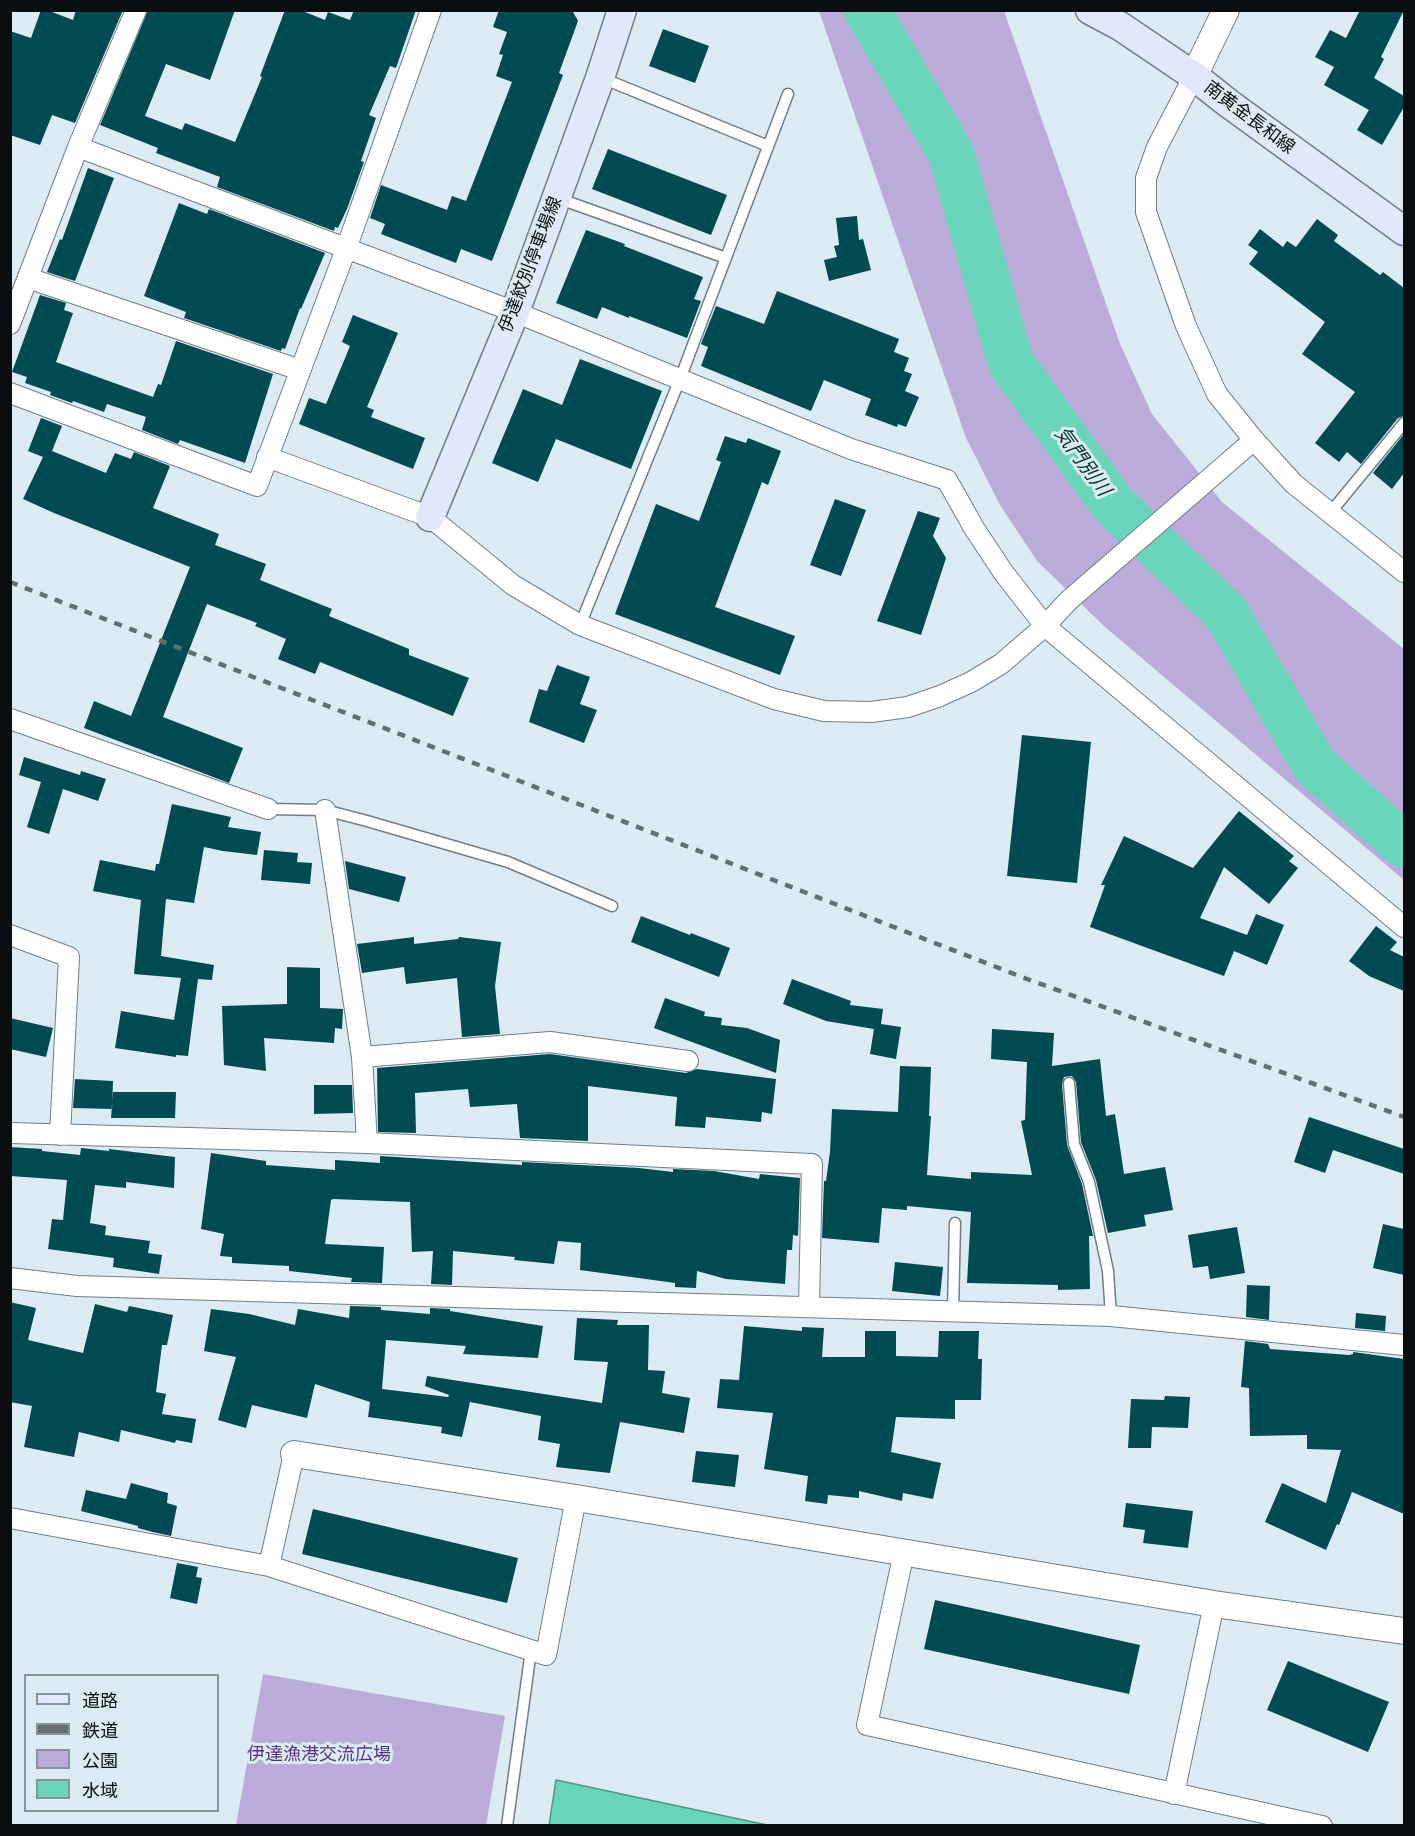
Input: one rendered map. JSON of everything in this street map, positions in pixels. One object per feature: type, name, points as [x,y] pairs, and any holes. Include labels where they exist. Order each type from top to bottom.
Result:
[{"type":"main road","name":"伊達紋別停車場線","points":[[430,516],[515,312],[600,78],[622,10]]},
{"type":"main road","name":"南黄金長和線","points":[[1090,10],[1120,26],[1194,76],[1404,231]]},
{"type":"street","points":[[10,324],[78,147],[136,10]]},
{"type":"street","points":[[10,393],[257,486],[346,249],[431,10]]},
{"type":"street","points":[[1226,10],[1157,147],[1146,177],[1146,212],[1186,326],[1217,394],[1254,441],[1294,484],[1404,572]]},
{"type":"street","points":[[78,147],[515,312],[851,448],[947,480],[1003,573],[1045,626],[1404,927]]},
{"type":"street","points":[[28,279],[300,370]]},
{"type":"street","points":[[267,457],[430,516],[513,585],[580,625],[774,699],[824,711],[871,712],[908,707],[940,696],[1002,664],[1045,626],[1068,601],[1254,441]]},
{"type":"street","points":[[10,719],[268,809]]},
{"type":"street","points":[[325,810],[362,1057],[367,1143]]},
{"type":"street","points":[[10,935],[69,957],[60,1135]]},
{"type":"street","points":[[362,1057],[550,1042],[688,1061]]},
{"type":"street","points":[[10,1133],[367,1143],[812,1164],[809,1306]]},
{"type":"street","points":[[10,1278],[88,1286],[1111,1316],[1404,1345]]},
{"type":"street","points":[[269,1566],[294,1454],[576,1498],[1214,1605],[1404,1631]]},
{"type":"street","points":[[10,1518],[269,1566],[546,1655],[576,1498]]},
{"type":"street","points":[[903,1552],[867,1725],[1322,1826]]},
{"type":"street","points":[[1174,1794],[1214,1605]]},
{"type":"lane","points":[[600,78],[768,146]]},
{"type":"lane","points":[[580,625],[680,379],[788,94]]},
{"type":"lane","points":[[556,198],[726,258]]},
{"type":"lane","points":[[1330,513],[1404,423]]},
{"type":"lane","points":[[268,809],[325,810],[508,862],[612,906]]},
{"type":"lane","points":[[1069,1083],[1074,1144],[1089,1182],[1108,1271],[1111,1316]]},
{"type":"lane","points":[[953,1311],[955,1223]]},
{"type":"lane","points":[[507,1826],[531,1650]]},
{"type":"green space","points":[[819,11],[1004,11],[1120,344],[1152,414],[1222,502],[1404,649],[1404,880],[1105,627],[1037,561],[1000,505],[966,438]]},
{"type":"green space","name":"伊達漁港交流広場","points":[[263,1674],[505,1716],[486,1825],[236,1825]]},
{"type":"water","points":[[556,1780],[767,1825],[549,1825]]},
{"type":"building","points":[[41,10],[73,20],[76,10],[123,10],[75,123],[52,115],[40,145],[10,135],[10,31],[31,38]]},
{"type":"building","points":[[148,10],[235,10],[210,80],[166,64],[145,116],[182,130],[185,123],[235,142],[262,77],[260,76],[285,10],[300,10],[325,20],[328,12],[350,20],[354,10],[416,10],[396,68],[390,66],[369,115],[376,118],[361,161],[364,162],[338,228],[335,227],[334,231],[217,187],[220,177],[156,153],[158,148],[100,125]]},
{"type":"building","points":[[499,10],[572,10],[578,21],[559,73],[563,75],[492,261],[461,249],[456,263],[381,234],[385,224],[370,218],[381,185],[447,210],[452,196],[466,201],[512,82],[496,76],[503,55],[499,54],[507,32],[493,27]]},
{"type":"building","points":[[1360,10],[1404,10],[1381,57],[1384,59],[1374,78],[1404,96],[1404,107],[1382,145],[1357,130],[1369,110],[1324,85],[1334,67],[1315,57],[1330,30],[1346,38]]},
{"type":"building","points":[[663,29],[709,46],[695,83],[649,66]]},
{"type":"building","points":[[608,149],[727,195],[711,235],[592,189]]},
{"type":"building","points":[[88,168],[114,178],[75,281],[47,272],[60,239],[62,240]]},
{"type":"building","points":[[179,203],[207,214],[209,209],[325,253],[300,308],[285,349],[282,348],[281,351],[184,318],[186,312],[144,296]]},
{"type":"building","points":[[857,216],[859,240],[863,239],[871,270],[829,281],[824,260],[837,257],[834,246],[839,245],[836,218]]},
{"type":"building","points":[[1317,219],[1338,235],[1334,241],[1380,275],[1383,272],[1404,288],[1404,416],[1398,418],[1361,464],[1347,452],[1339,462],[1315,443],[1355,392],[1302,354],[1325,322],[1249,264],[1258,252],[1248,245],[1260,229],[1283,247],[1287,241],[1296,247]]},
{"type":"building","points":[[586,230],[703,277],[694,299],[701,301],[687,338],[602,307],[597,319],[556,303]]},
{"type":"building","points":[[777,291],[899,339],[894,352],[909,358],[904,371],[912,374],[905,391],[919,397],[906,427],[898,424],[897,427],[865,415],[871,399],[824,380],[811,411],[701,366],[708,347],[701,344],[716,306],[764,324]]},
{"type":"building","points":[[40,295],[66,303],[64,310],[73,313],[56,362],[153,397],[158,384],[161,385],[176,341],[273,374],[245,463],[180,440],[178,444],[142,430],[146,417],[107,404],[104,412],[50,395],[51,392],[25,383],[27,377],[12,372]]},
{"type":"building","points":[[353,315],[398,333],[367,407],[374,410],[371,417],[425,438],[413,469],[299,424],[309,398],[326,404],[350,346],[342,342]]},
{"type":"building","points":[[580,359],[662,391],[631,469],[556,439],[538,482],[492,463],[523,389],[562,405]]},
{"type":"building","points":[[41,418],[62,426],[52,451],[106,473],[115,453],[131,459],[134,452],[170,466],[153,508],[219,534],[215,545],[266,564],[260,580],[332,609],[329,616],[409,649],[409,655],[469,678],[453,716],[320,662],[315,674],[278,659],[286,639],[255,626],[257,623],[207,604],[163,717],[243,748],[229,783],[84,728],[94,701],[131,716],[190,567],[23,499],[43,457],[28,451]]},
{"type":"building","points":[[1404,434],[1404,473],[1392,489],[1373,473]]},
{"type":"building","points":[[725,436],[746,443],[748,438],[781,451],[768,485],[762,482],[715,607],[795,636],[780,675],[615,614],[656,504],[699,521],[721,462],[716,460]]},
{"type":"building","points":[[835,499],[866,510],[841,576],[810,565]]},
{"type":"building","points":[[918,511],[940,518],[933,536],[946,558],[921,635],[877,621]]},
{"type":"building","points":[[557,665],[590,677],[580,704],[597,710],[584,743],[529,722],[539,689],[547,691]]},
{"type":"building","points":[[1022,735],[1091,742],[1077,883],[1007,876]]},
{"type":"building","points":[[24,757],[80,775],[81,771],[106,779],[98,801],[63,789],[49,834],[27,827],[41,782],[19,775]]},
{"type":"building","points":[[172,804],[231,817],[228,827],[261,832],[257,855],[204,847],[194,903],[166,899],[161,956],[214,965],[212,980],[198,979],[188,1056],[176,1055],[176,1057],[115,1048],[121,1011],[174,1020],[181,978],[134,974],[141,900],[93,891],[100,860],[155,871],[156,864],[159,864]]},
{"type":"building","points":[[1239,811],[1294,856],[1289,861],[1298,868],[1269,904],[1224,867],[1200,918],[1247,935],[1256,914],[1284,925],[1267,965],[1234,951],[1224,976],[1090,927],[1105,885],[1101,885],[1124,836],[1193,868]]},
{"type":"building","points":[[264,850],[298,853],[297,862],[312,863],[310,884],[261,880]]},
{"type":"building","points":[[345,861],[406,877],[399,902],[349,889]]},
{"type":"building","points":[[641,916],[730,948],[719,977],[631,942]]},
{"type":"building","points":[[1376,926],[1397,942],[1390,950],[1404,957],[1404,991],[1369,976],[1349,961]]},
{"type":"building","points":[[414,937],[414,944],[458,939],[459,937],[501,942],[495,986],[500,1034],[462,1037],[457,978],[406,984],[404,967],[362,973],[357,944]]},
{"type":"building","points":[[287,967],[320,968],[320,1008],[343,1009],[342,1029],[335,1028],[334,1043],[264,1038],[266,1071],[224,1065],[222,1006],[287,1004]]},
{"type":"building","points":[[792,979],[851,1001],[850,1005],[883,1009],[881,1024],[901,1027],[896,1059],[870,1054],[874,1029],[826,1021],[783,1004]]},
{"type":"building","points":[[665,998],[705,1012],[704,1016],[722,1018],[721,1025],[747,1028],[780,1040],[776,1073],[654,1028]]},
{"type":"building","points":[[10,1018],[53,1028],[46,1057],[10,1049]]},
{"type":"building","points":[[992,1029],[1054,1033],[1052,1066],[1100,1059],[1106,1116],[1115,1114],[1124,1174],[1165,1167],[1173,1210],[1144,1215],[1146,1226],[1108,1233],[1096,1180],[1081,1142],[1076,1082],[1072,1076],[1064,1077],[1062,1084],[1067,1145],[1082,1184],[1093,1236],[1089,1236],[1090,1289],[1058,1290],[1058,1285],[967,1283],[971,1212],[907,1206],[907,1210],[882,1208],[879,1243],[822,1238],[824,1181],[826,1181],[830,1152],[832,1109],[898,1112],[900,1066],[931,1067],[929,1116],[931,1116],[927,1175],[971,1179],[971,1172],[1032,1175],[1021,1121],[1025,1120],[1027,1062],[991,1059]]},
{"type":"building","points":[[550,1054],[686,1073],[697,1069],[776,1079],[772,1114],[762,1112],[761,1122],[706,1117],[705,1128],[675,1126],[677,1097],[588,1086],[588,1141],[520,1138],[517,1104],[470,1107],[468,1089],[415,1093],[416,1133],[378,1132],[377,1068]]},
{"type":"building","points":[[75,1079],[113,1081],[112,1109],[73,1108]]},
{"type":"building","points":[[314,1085],[352,1085],[353,1113],[314,1114]]},
{"type":"building","points":[[113,1092],[176,1092],[175,1118],[111,1118]]},
{"type":"building","points":[[1309,1117],[1404,1149],[1404,1174],[1333,1150],[1325,1173],[1294,1162]]},
{"type":"building","points":[[10,1147],[80,1155],[81,1148],[109,1151],[109,1149],[175,1157],[174,1188],[126,1182],[126,1188],[95,1185],[90,1223],[106,1226],[105,1235],[150,1241],[148,1253],[162,1255],[159,1274],[113,1267],[114,1258],[48,1249],[52,1219],[63,1220],[67,1180],[10,1176]]},
{"type":"building","points":[[211,1153],[266,1161],[266,1165],[335,1170],[335,1160],[380,1163],[380,1156],[522,1165],[522,1162],[639,1168],[673,1172],[673,1169],[714,1171],[759,1179],[760,1174],[800,1178],[798,1236],[793,1235],[792,1250],[787,1250],[785,1284],[726,1279],[697,1271],[696,1288],[675,1287],[675,1283],[580,1270],[581,1243],[558,1241],[554,1264],[514,1260],[515,1257],[453,1251],[452,1285],[431,1284],[433,1251],[412,1252],[410,1202],[333,1199],[325,1244],[384,1247],[382,1283],[351,1282],[352,1278],[289,1271],[289,1266],[232,1263],[232,1257],[220,1256],[224,1234],[201,1229]]},
{"type":"building","points":[[1383,1224],[1404,1229],[1404,1275],[1373,1268]]},
{"type":"building","points":[[1237,1227],[1245,1273],[1210,1279],[1208,1266],[1193,1268],[1188,1235]]},
{"type":"building","points":[[895,1262],[943,1267],[940,1296],[892,1291]]},
{"type":"building","points":[[1247,1285],[1270,1286],[1269,1320],[1246,1317]]},
{"type":"building","points":[[10,1302],[36,1308],[28,1340],[83,1353],[95,1304],[127,1312],[129,1306],[173,1315],[167,1345],[162,1345],[156,1392],[166,1394],[162,1414],[196,1419],[192,1443],[176,1440],[175,1443],[121,1430],[119,1442],[79,1432],[74,1457],[24,1447],[32,1406],[10,1402]]},
{"type":"building","points":[[350,1306],[381,1307],[381,1310],[430,1314],[430,1308],[450,1309],[450,1311],[543,1326],[538,1358],[463,1354],[466,1346],[386,1340],[382,1389],[448,1397],[449,1395],[425,1386],[427,1376],[602,1403],[608,1362],[574,1360],[577,1318],[618,1320],[617,1325],[649,1325],[648,1370],[665,1371],[662,1393],[690,1398],[684,1433],[620,1422],[610,1473],[556,1467],[560,1444],[538,1440],[541,1416],[470,1402],[462,1437],[441,1433],[442,1427],[368,1417],[370,1402],[315,1384],[307,1418],[252,1405],[246,1428],[218,1420],[236,1357],[204,1351],[211,1309],[249,1314],[295,1325],[298,1309],[349,1318]]},
{"type":"building","points":[[1356,1313],[1386,1316],[1385,1331],[1355,1328]]},
{"type":"building","points":[[744,1326],[802,1331],[802,1327],[824,1328],[822,1357],[865,1357],[865,1331],[896,1331],[896,1356],[938,1357],[939,1331],[979,1331],[978,1359],[982,1359],[981,1400],[955,1400],[955,1419],[896,1417],[891,1452],[941,1463],[933,1499],[903,1493],[902,1501],[859,1491],[859,1498],[828,1495],[827,1504],[805,1501],[808,1476],[764,1469],[773,1413],[717,1408],[720,1379],[739,1380]]},
{"type":"building","points":[[1245,1341],[1268,1344],[1270,1349],[1349,1355],[1353,1352],[1404,1359],[1404,1514],[1352,1492],[1326,1550],[1265,1522],[1282,1483],[1326,1503],[1341,1450],[1307,1449],[1307,1435],[1250,1436],[1249,1388],[1241,1387]]},
{"type":"building","points":[[1165,1396],[1190,1397],[1188,1428],[1152,1427],[1151,1448],[1128,1448],[1131,1399],[1164,1400]]},
{"type":"building","points":[[696,1451],[739,1455],[735,1487],[692,1482]]},
{"type":"building","points":[[131,1483],[168,1493],[167,1503],[177,1506],[171,1536],[81,1511],[86,1490],[126,1499]]},
{"type":"building","points":[[1126,1503],[1193,1511],[1188,1548],[1143,1543],[1145,1530],[1123,1527]]},
{"type":"building","points":[[313,1509],[518,1558],[507,1603],[302,1554]]},
{"type":"building","points":[[177,1563],[198,1567],[196,1577],[202,1578],[197,1604],[170,1598]]},
{"type":"building","points":[[935,1600],[1140,1645],[1129,1694],[924,1649]]},
{"type":"building","points":[[1288,1661],[1389,1702],[1368,1752],[1267,1710]]},
{"type":"waterway","name":"気門別川","points":[[867,10],[951,153],[1011,363],[1113,504],[1226,613],[1315,766],[1404,845]]},
{"type":"railway","points":[[10,582],[1027,979],[1404,1117]]}]
